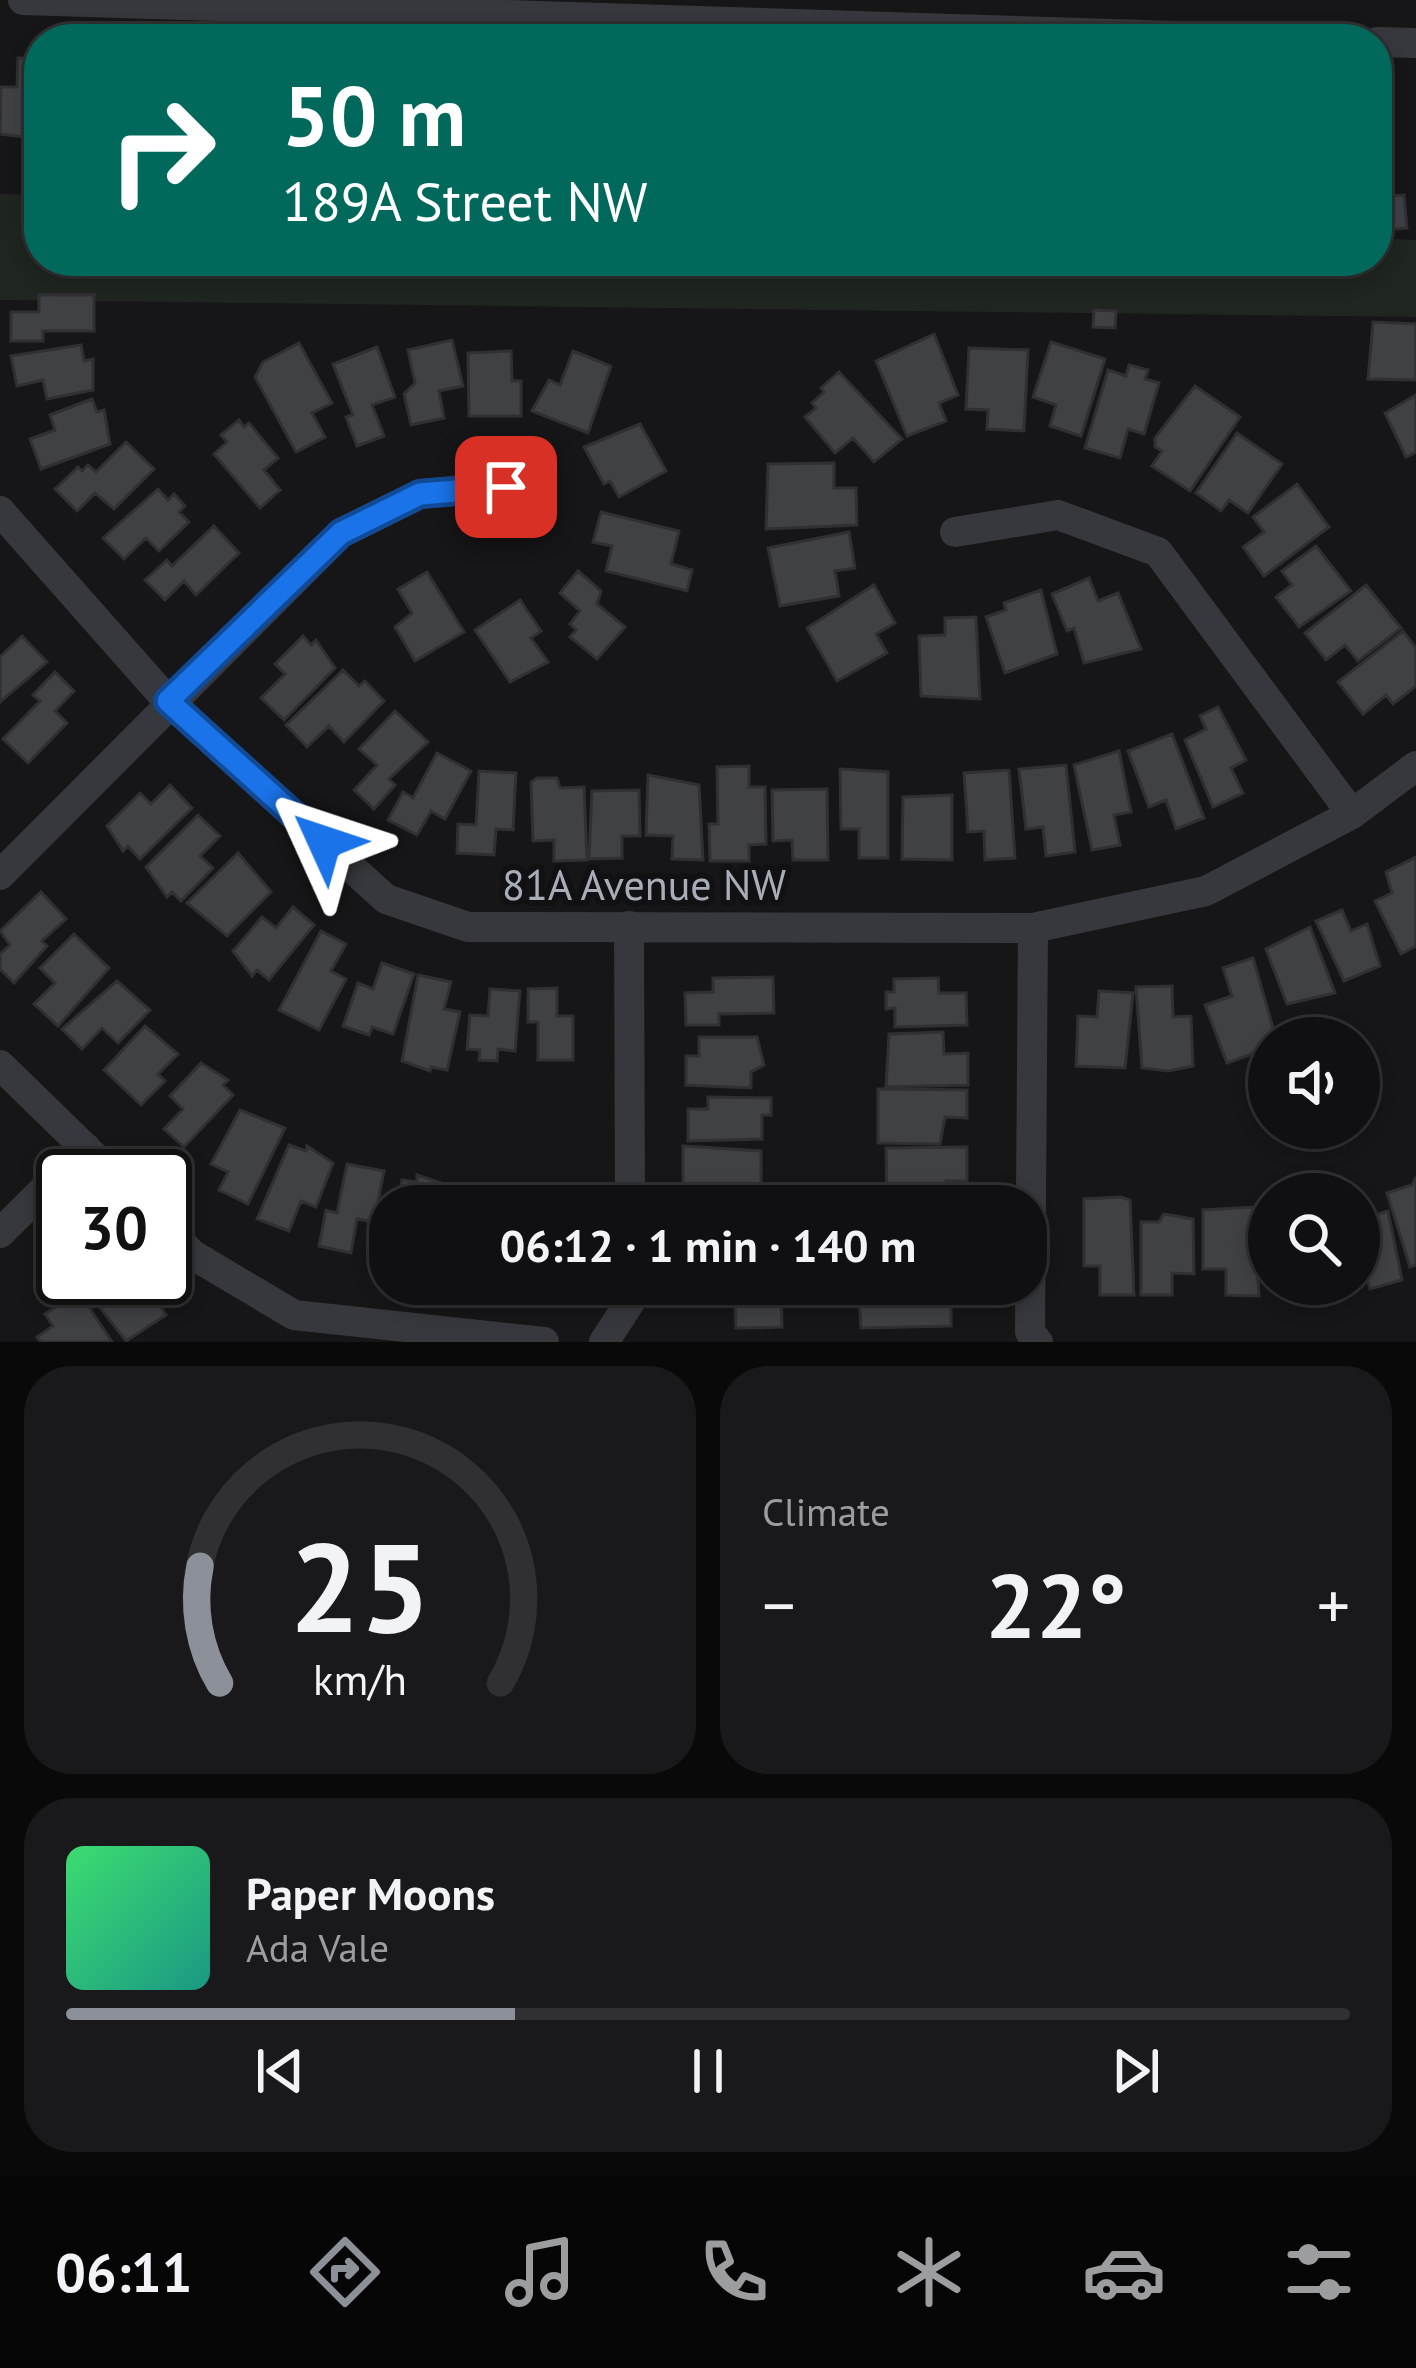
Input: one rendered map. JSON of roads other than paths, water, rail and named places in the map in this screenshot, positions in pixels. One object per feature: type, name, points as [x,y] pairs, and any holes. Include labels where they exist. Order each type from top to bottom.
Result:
[{"type":"street","points":[[23,0],[358,6],[858,24]]},
{"type":"street","points":[[0,875],[168,701],[341,533],[420,494],[506,487]]},
{"type":"street","name":"81A Avenue NW","points":[[0,512],[168,701],[386,899],[468,927],[1033,928],[1206,891],[1352,814],[1416,766]]},
{"type":"street","points":[[956,532],[1058,515],[1158,552],[1352,814]]},
{"type":"street","points":[[629,926],[630,1185]]},
{"type":"street","points":[[1033,928],[1034,1337]]},
{"type":"street","points":[[0,1065],[86,1148],[0,1233]]},
{"type":"street","points":[[192,1255],[294,1315],[544,1342]]},
{"type":"street","points":[[604,1342],[624,1305]]}]
